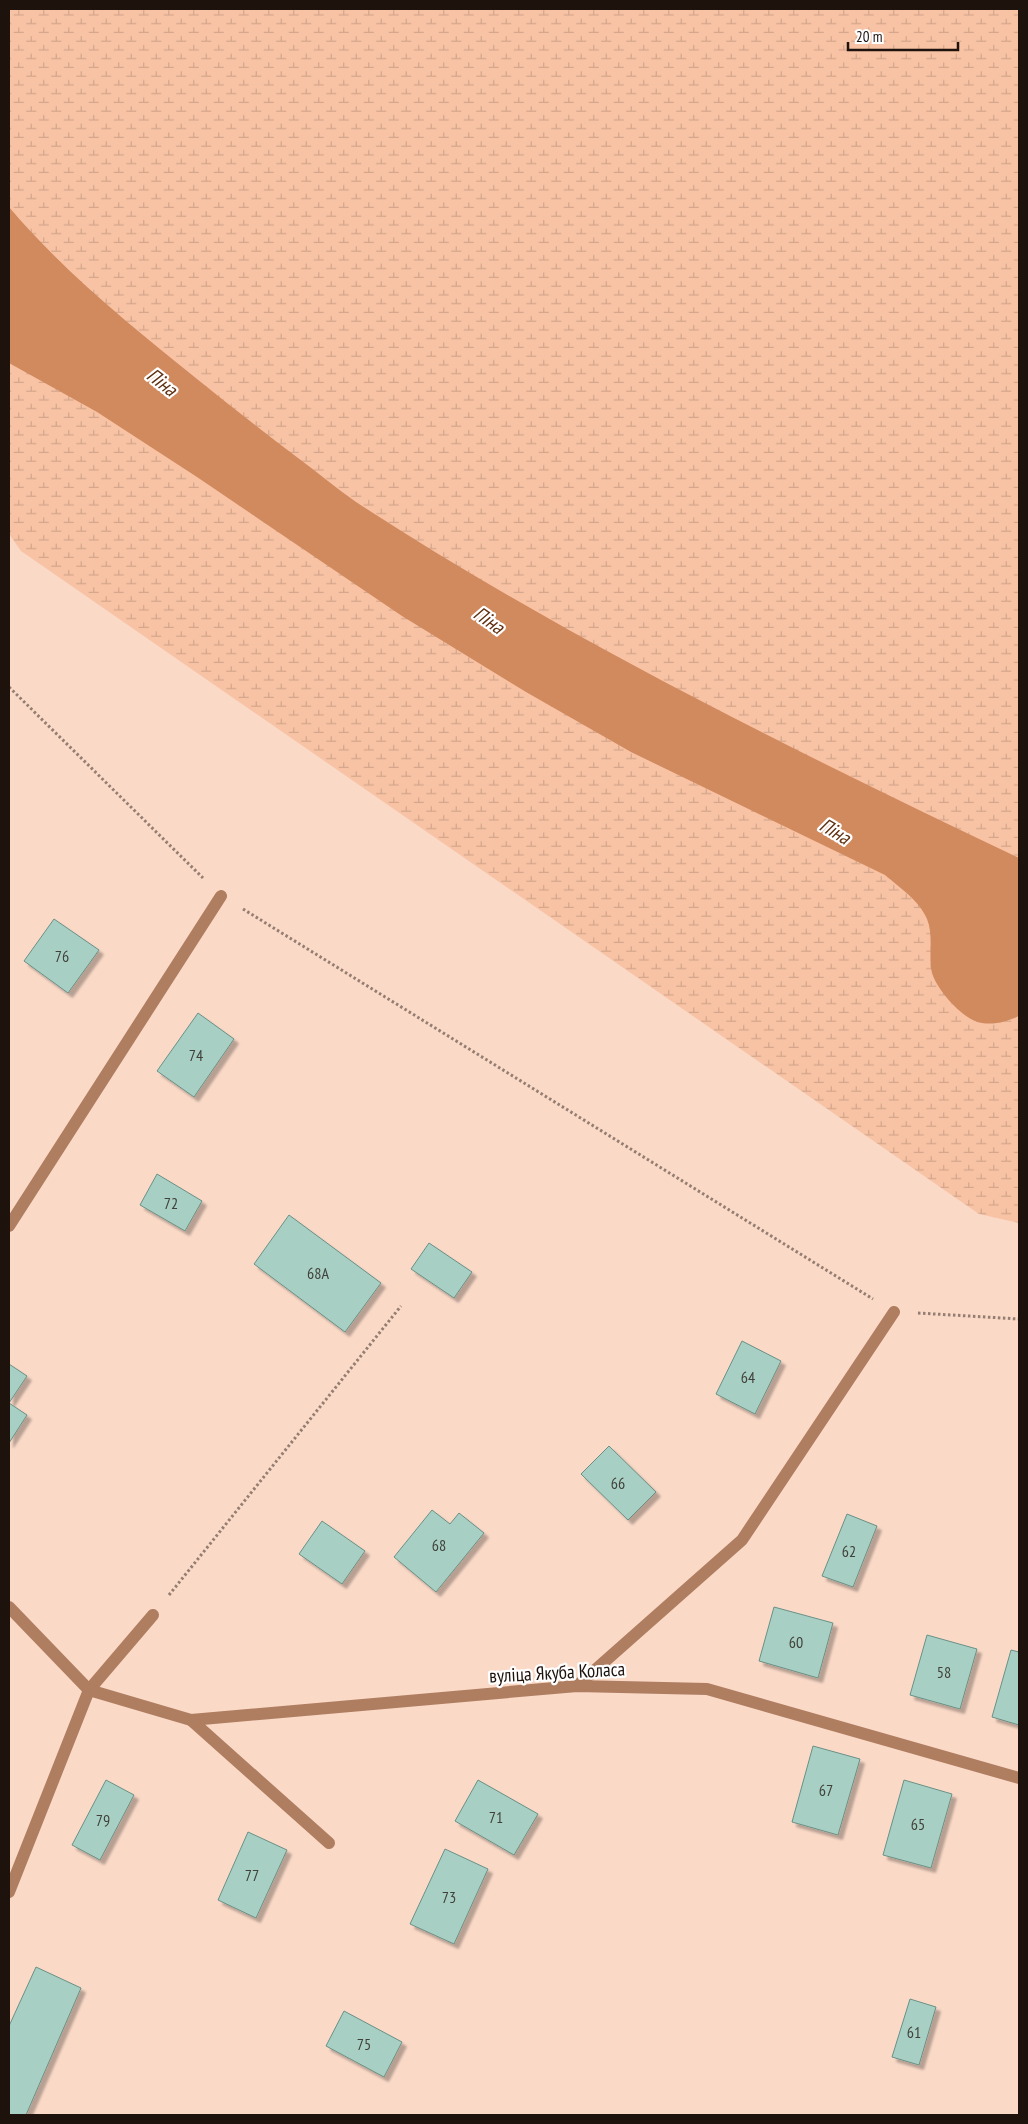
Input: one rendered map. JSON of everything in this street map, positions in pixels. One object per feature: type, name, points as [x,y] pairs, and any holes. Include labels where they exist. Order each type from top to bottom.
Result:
[{"type":"street","points":[[9,1226],[222,896]]},
{"type":"street","points":[[576,1686],[742,1540],[894,1312]]},
{"type":"street","name":"вуліца Якуба Коласа","points":[[9,1607],[89,1690],[190,1720],[576,1686],[707,1689],[1019,1778]]},
{"type":"street","points":[[9,1892],[89,1690],[153,1615]]},
{"type":"street","points":[[190,1720],[329,1843]]},
{"type":"path","points":[[9,687],[222,896],[894,1312],[1019,1319]]},
{"type":"path","points":[[153,1615],[401,1306]]},
{"type":"green space","points":[[9,9],[1019,9],[1019,1223],[979,1214],[21,551],[9,534]]},
{"type":"water","name":"Піна","points":[[9,207],[52,254],[99,298],[234,409],[356,502],[516,600],[681,691],[1019,858],[1019,1016],[1001,1022],[982,1023],[967,1017],[952,1004],[939,988],[932,973],[930,932],[924,912],[909,895],[885,875],[631,752],[526,692],[402,616],[197,477],[97,412],[9,363]]},
{"type":"building","points":[[54,919],[99,950],[68,993],[24,961]]},
{"type":"building","points":[[198,1013],[234,1039],[194,1097],[157,1071]]},
{"type":"building","points":[[157,1174],[202,1201],[185,1231],[140,1205]]},
{"type":"building","points":[[289,1215],[381,1283],[345,1332],[254,1264]]},
{"type":"building","points":[[429,1243],[472,1272],[454,1298],[411,1269]]},
{"type":"building","points":[[742,1341],[781,1361],[755,1414],[716,1394]]},
{"type":"building","points":[[9,1364],[27,1376],[9,1403]]},
{"type":"building","points":[[9,1403],[27,1415],[9,1443]]},
{"type":"building","points":[[609,1446],[656,1492],[628,1520],[581,1474]]},
{"type":"building","points":[[432,1510],[450,1524],[459,1513],[484,1533],[436,1592],[394,1557]]},
{"type":"building","points":[[847,1514],[877,1526],[853,1587],[822,1576]]},
{"type":"building","points":[[322,1521],[365,1551],[342,1584],[299,1554]]},
{"type":"building","points":[[774,1607],[833,1623],[818,1678],[759,1661]]},
{"type":"building","points":[[927,1635],[977,1649],[960,1709],[910,1695]]},
{"type":"building","points":[[1011,1650],[1019,1652],[1019,1725],[992,1717]]},
{"type":"building","points":[[813,1746],[860,1759],[838,1835],[792,1822]]},
{"type":"building","points":[[106,1780],[134,1795],[100,1860],[72,1845]]},
{"type":"building","points":[[478,1780],[538,1814],[514,1855],[455,1821]]},
{"type":"building","points":[[904,1780],[952,1794],[931,1868],[883,1855]]},
{"type":"building","points":[[248,1832],[287,1850],[256,1918],[218,1900]]},
{"type":"building","points":[[445,1849],[488,1869],[454,1944],[410,1924]]},
{"type":"building","points":[[36,1967],[81,1988],[26,2115],[9,2115],[9,2026]]},
{"type":"building","points":[[910,1999],[936,2007],[919,2065],[892,2057]]},
{"type":"building","points":[[344,2011],[402,2042],[384,2077],[326,2046]]}]
